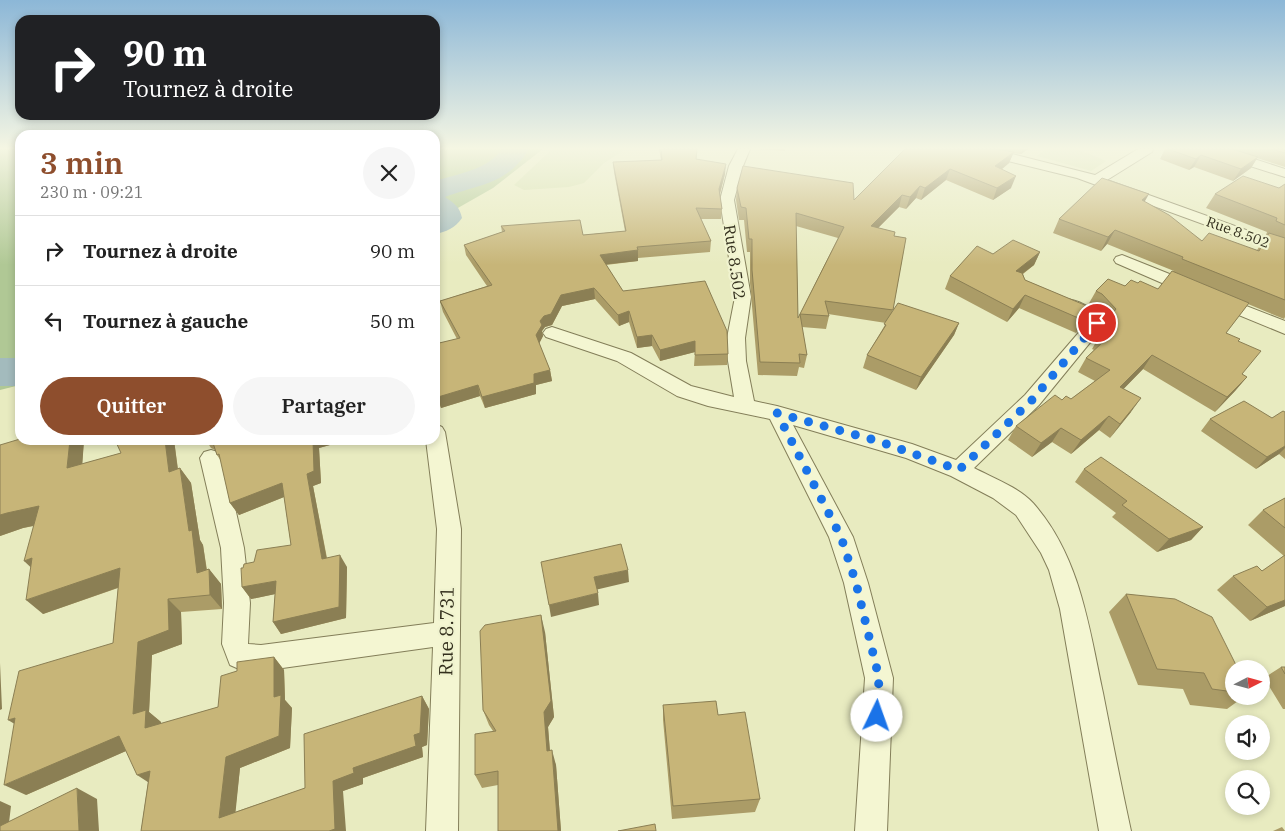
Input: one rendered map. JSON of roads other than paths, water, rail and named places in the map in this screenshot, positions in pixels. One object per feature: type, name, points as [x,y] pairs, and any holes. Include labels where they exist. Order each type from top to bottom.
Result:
[{"type":"street","name":"Rue 8.502","points":[[730,188],[727,200],[743,297],[736,338],[737,361],[744,406]]},
{"type":"street","name":"Rue 8.502","points":[[1118,188],[1285,249]]},
{"type":"street","points":[[1122,260],[1285,328]]},
{"type":"street","points":[[959,470],[1032,400],[1097,323],[1087,314],[1052,298]]},
{"type":"street","points":[[552,333],[624,357],[684,391],[708,399],[777,413],[886,444],[959,470],[1001,492],[1024,510],[1050,547],[1061,570],[1073,609],[1116,831]]},
{"type":"street","points":[[777,413],[841,537],[856,583],[879,678],[871,831]]},
{"type":"street","name":"Rue 8.731","points":[[437,445],[449,529],[442,831]]},
{"type":"street","points":[[211,458],[228,517],[235,558],[237,604],[234,647],[239,656],[261,658],[446,633]]},
{"type":"waterway","points":[[440,208],[445,211],[446,218],[440,222]]},
{"type":"waterway","points":[[0,372],[15,372]]}]
